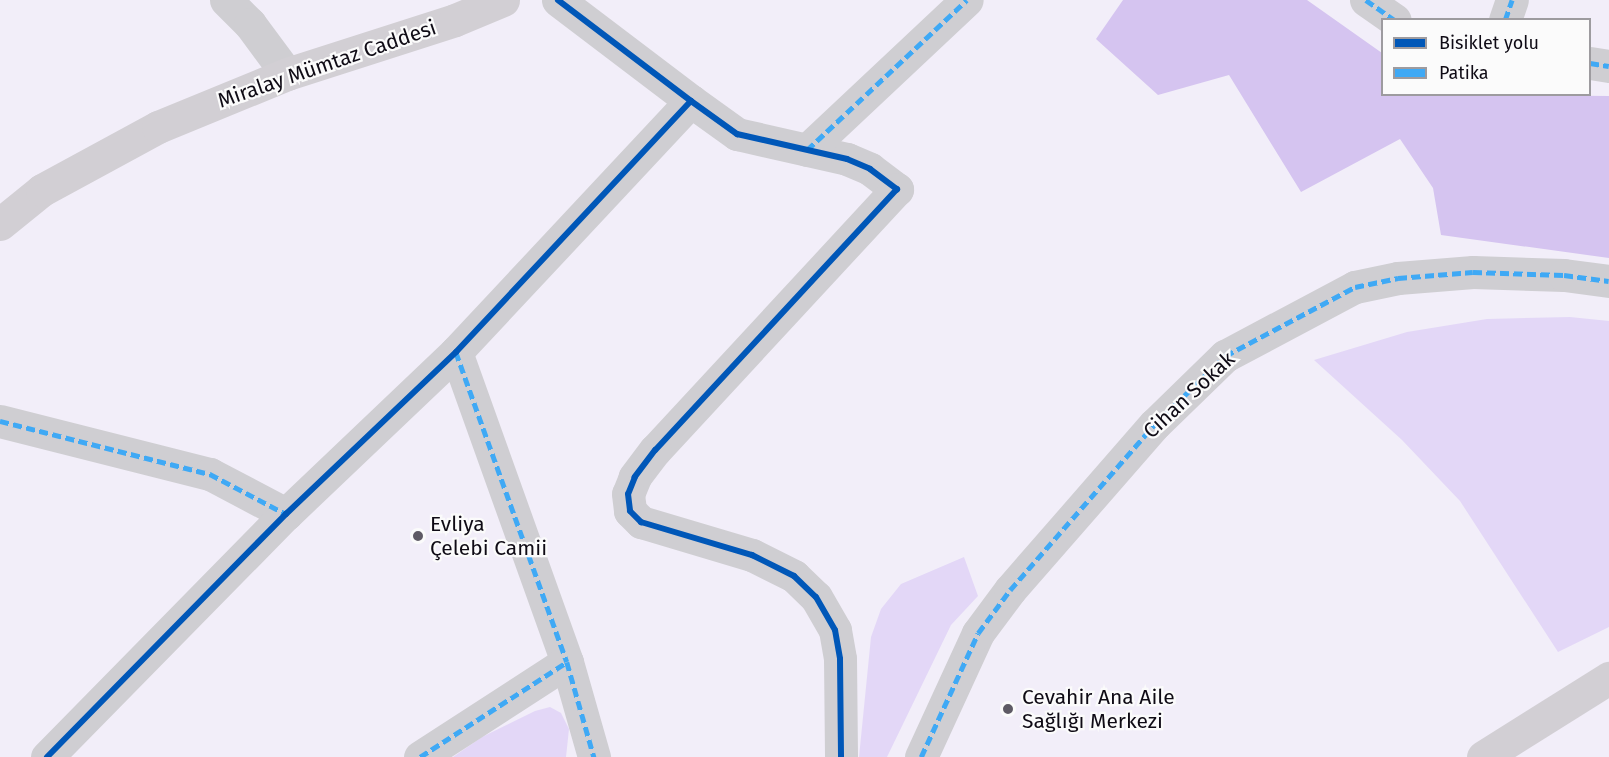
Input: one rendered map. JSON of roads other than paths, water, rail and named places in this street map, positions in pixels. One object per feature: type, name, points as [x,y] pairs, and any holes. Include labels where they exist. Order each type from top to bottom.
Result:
[{"type":"main road","name":"Miralay Mümtaz Caddesi","points":[[0,224],[42,190],[158,127],[287,74],[455,20],[503,0]]},
{"type":"main road","points":[[1483,757],[1609,678]]},
{"type":"street","points":[[226,0],[250,24],[287,74]]},
{"type":"street","points":[[558,0],[737,134],[807,150],[870,169],[897,189],[655,450],[635,477],[628,494],[630,511],[642,522],[752,555],[794,576],[816,597],[835,630],[840,659],[841,757]]},
{"type":"street","points":[[807,150],[967,0]]},
{"type":"street","points":[[1366,0],[1392,18]]},
{"type":"street","points":[[1506,18],[1512,0]]},
{"type":"street","points":[[1591,63],[1609,66]]},
{"type":"street","points":[[47,757],[286,514],[456,352],[691,101]]},
{"type":"street","name":"Cihan Sokak","points":[[921,757],[978,633],[1010,590],[1155,424],[1226,356],[1315,305],[1355,286],[1387,280],[1473,272],[1564,275],[1609,281]]},
{"type":"street","points":[[456,352],[567,663],[594,757]]},
{"type":"street","points":[[0,422],[210,474],[286,514]]},
{"type":"street","points":[[420,757],[567,663]]},
{"type":"place","name":"Evliya Çelebi Camii","points":[[418,536]]},
{"type":"place","name":"Cevahir Ana Aile Sağlığı Merkezi","points":[[1008,709]]}]
